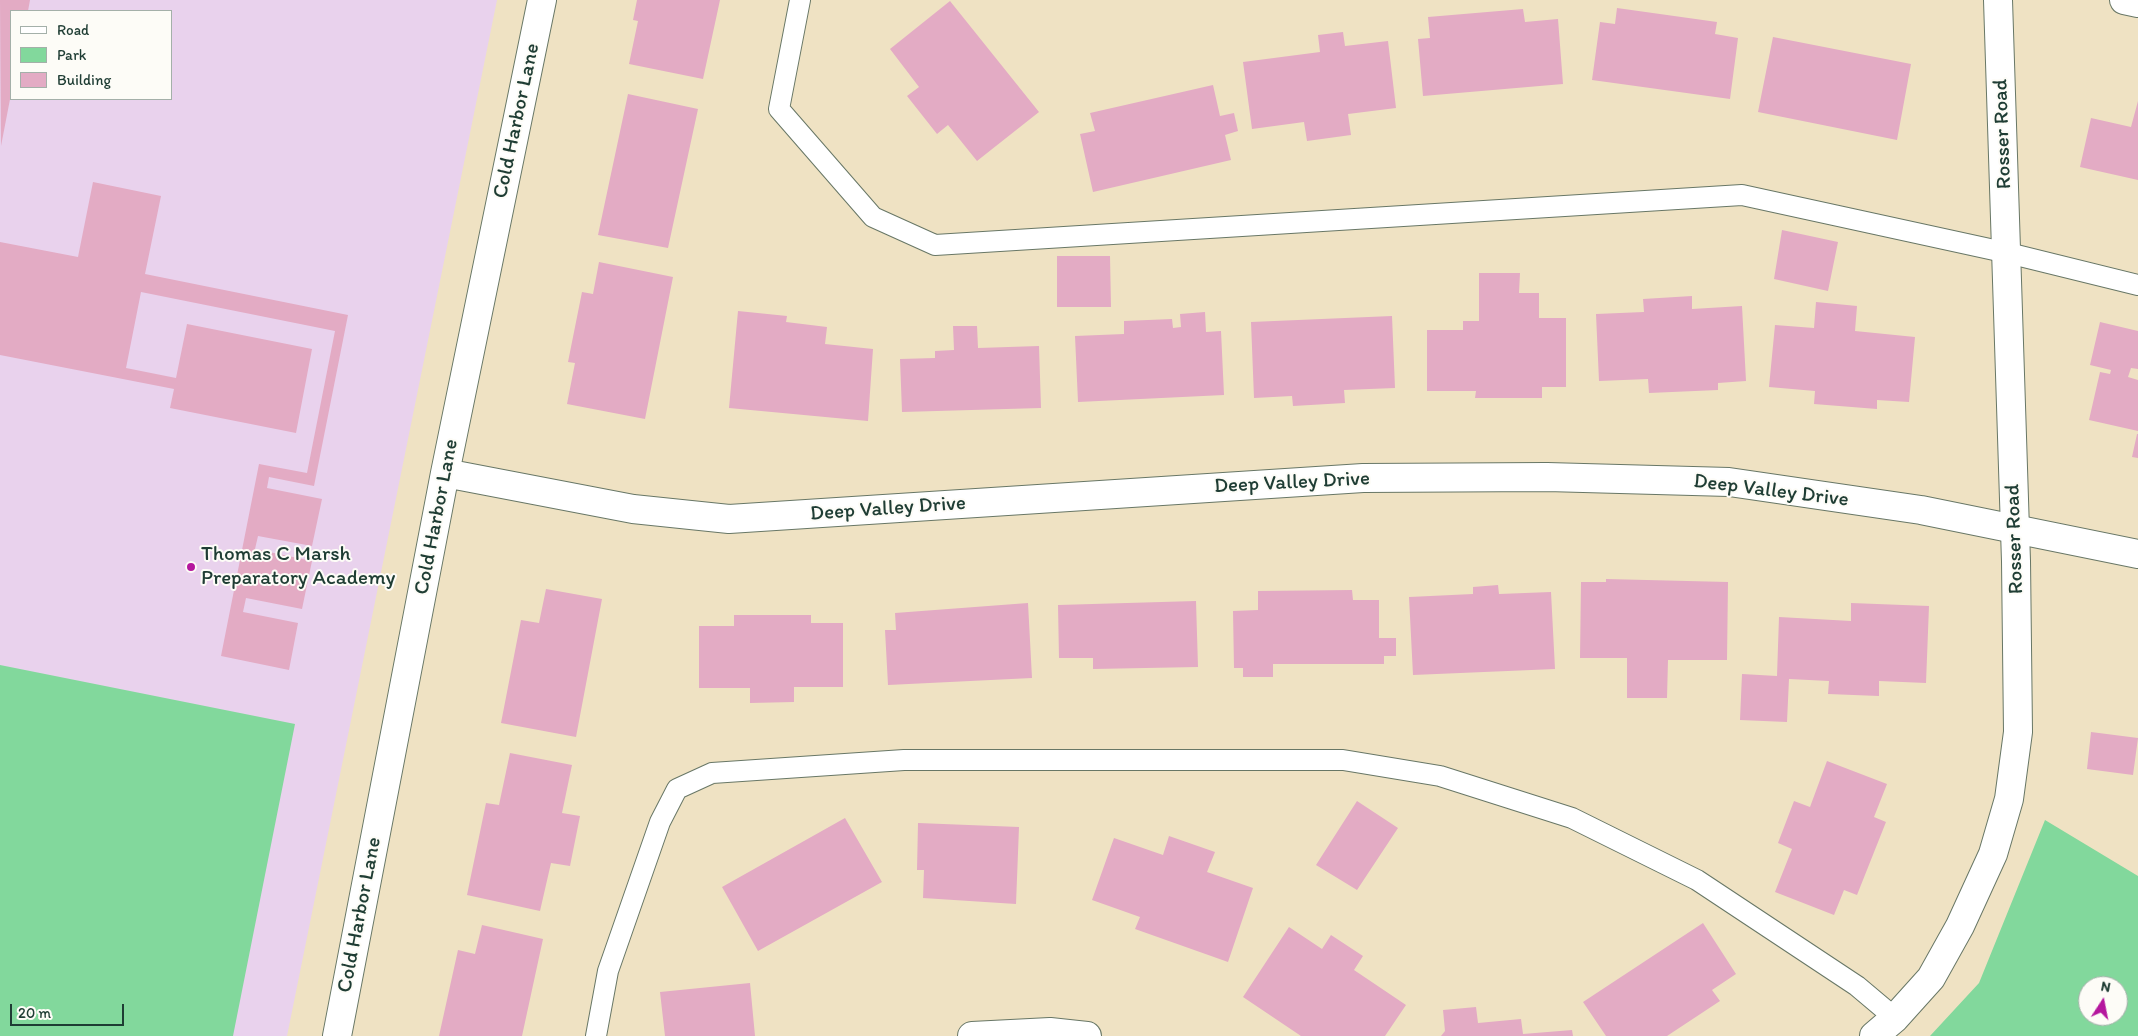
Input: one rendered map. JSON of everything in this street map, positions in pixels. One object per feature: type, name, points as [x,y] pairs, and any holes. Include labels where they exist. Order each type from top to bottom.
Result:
[{"type":"street","name":"Cold Harbor Lane","points":[[337,1036],[445,473],[542,0]]},
{"type":"street","name":"Rosser Road","points":[[1874,1036],[1895,1018],[1931,978],[1960,926],[1993,854],[2009,799],[2018,732],[2008,253],[1998,0]]},
{"type":"street","points":[[2124,0],[2138,3]]},
{"type":"street","name":"Deep Valley Drive","points":[[445,473],[633,509],[729,519],[1364,478],[1547,477],[1729,482],[1921,510],[2138,554]]},
{"type":"street","points":[[972,1036],[1050,1032],[1087,1036]]},
{"type":"lane","points":[[800,0],[779,109],[873,217],[935,245],[1742,195],[2008,253],[2138,285]]},
{"type":"lane","points":[[596,1036],[608,971],[660,822],[677,789],[712,773],[904,760],[1343,760],[1440,776],[1572,818],[1697,880],[1857,986],[1895,1018]]},
{"type":"shaded area","name":"Thomas C Marsh Preparatory Academy","points":[[0,0],[497,0],[287,1036],[0,1036]]},
{"type":"green space","points":[[0,665],[295,724],[233,1036],[0,1036]]},
{"type":"green space","points":[[2045,820],[2138,876],[2138,1036],[1930,1036],[1979,983]]},
{"type":"building","points":[[0,0],[30,0],[28,10],[10,10],[10,99],[1,146]]},
{"type":"building","points":[[637,0],[720,0],[703,79],[629,64],[638,21],[633,20]]},
{"type":"building","points":[[950,1],[1039,112],[977,161],[948,125],[937,134],[907,96],[919,87],[890,49]]},
{"type":"building","points":[[1617,8],[1717,22],[1715,34],[1738,38],[1730,99],[1592,80],[1600,22],[1615,24]]},
{"type":"building","points":[[1523,9],[1525,22],[1558,19],[1563,84],[1423,96],[1418,39],[1430,38],[1428,17]]},
{"type":"building","points":[[1343,32],[1345,46],[1388,41],[1396,108],[1348,114],[1351,135],[1307,141],[1304,122],[1252,129],[1243,62],[1320,52],[1318,35]]},
{"type":"building","points":[[1773,37],[1911,64],[1897,140],[1758,112]]},
{"type":"building","points":[[1213,85],[1220,116],[1234,113],[1238,131],[1225,135],[1231,160],[1093,192],[1080,134],[1095,131],[1090,113]]},
{"type":"building","points":[[628,94],[698,109],[668,248],[598,235]]},
{"type":"building","points":[[2138,101],[2138,180],[2080,167],[2091,118],[2131,127]]},
{"type":"building","points":[[93,182],[161,196],[145,274],[348,315],[314,486],[269,477],[267,488],[322,499],[312,546],[258,536],[255,549],[312,561],[302,609],[246,598],[243,612],[298,623],[289,670],[221,656],[259,464],[307,473],[335,331],[141,292],[126,368],[176,378],[187,324],[312,349],[296,433],[170,408],[174,389],[0,355],[0,242],[78,257]]},
{"type":"building","points":[[1782,230],[1838,242],[1828,291],[1774,279]]},
{"type":"building","points":[[1057,256],[1110,256],[1111,307],[1057,307]]},
{"type":"building","points":[[599,262],[673,277],[645,419],[567,404],[575,363],[568,362],[582,292],[593,294]]},
{"type":"building","points":[[1479,273],[1520,273],[1519,293],[1539,293],[1539,318],[1566,318],[1566,387],[1542,387],[1542,398],[1475,398],[1476,391],[1427,391],[1427,330],[1463,330],[1463,321],[1479,321]]},
{"type":"building","points":[[1692,296],[1692,309],[1742,306],[1746,381],[1718,383],[1718,390],[1649,393],[1648,379],[1599,381],[1596,314],[1644,312],[1643,299]]},
{"type":"building","points":[[1816,302],[1857,306],[1855,331],[1915,337],[1909,402],[1877,400],[1877,409],[1814,404],[1815,391],[1769,387],[1775,325],[1814,328]]},
{"type":"building","points":[[738,311],[787,316],[786,322],[827,327],[825,344],[873,349],[868,421],[729,408]]},
{"type":"building","points":[[1205,312],[1206,332],[1221,331],[1224,395],[1078,402],[1075,336],[1124,334],[1124,321],[1172,319],[1173,328],[1181,327],[1180,314]]},
{"type":"building","points":[[1392,316],[1395,388],[1344,390],[1345,403],[1293,406],[1292,396],[1254,398],[1251,322]]},
{"type":"building","points":[[2100,322],[2138,331],[2138,369],[2131,368],[2128,377],[2138,380],[2138,431],[2089,420],[2100,372],[2110,374],[2111,370],[2090,365]]},
{"type":"building","points":[[953,326],[977,326],[978,348],[1039,346],[1041,408],[902,412],[900,359],[935,358],[935,351],[954,350]]},
{"type":"building","points":[[2138,434],[2138,458],[2132,457]]},
{"type":"building","points":[[1606,579],[1728,582],[1727,660],[1668,660],[1667,698],[1627,698],[1627,658],[1580,658],[1581,582],[1606,582]]},
{"type":"building","points":[[1498,585],[1499,594],[1551,592],[1555,669],[1413,675],[1409,597],[1473,594],[1473,587]]},
{"type":"building","points":[[546,589],[602,599],[576,737],[501,723],[521,620],[539,623]]},
{"type":"building","points":[[1352,590],[1353,600],[1379,600],[1379,638],[1396,638],[1396,656],[1384,656],[1384,664],[1273,664],[1273,677],[1243,677],[1243,668],[1234,668],[1233,611],[1258,610],[1258,591]]},
{"type":"building","points":[[1196,601],[1198,667],[1093,669],[1093,658],[1059,658],[1058,605]]},
{"type":"building","points":[[1028,603],[1032,678],[888,685],[885,630],[896,630],[895,613]]},
{"type":"building","points":[[1851,603],[1929,606],[1926,683],[1879,681],[1879,696],[1828,694],[1829,681],[1789,679],[1787,722],[1740,720],[1742,674],[1777,676],[1779,617],[1851,621]]},
{"type":"building","points":[[734,615],[811,615],[811,623],[843,623],[843,687],[794,687],[794,702],[750,703],[750,688],[699,688],[699,626],[734,626]]},
{"type":"building","points":[[2091,732],[2138,738],[2133,775],[2087,769]]},
{"type":"building","points":[[510,753],[572,765],[562,813],[580,816],[570,866],[551,863],[540,911],[467,895],[486,803],[499,805]]},
{"type":"building","points":[[1827,761],[1887,784],[1874,817],[1886,822],[1857,895],[1844,890],[1834,915],[1775,892],[1792,849],[1778,843],[1794,801],[1810,807]]},
{"type":"building","points":[[1357,801],[1398,828],[1357,890],[1316,865]]},
{"type":"building","points":[[845,818],[882,882],[758,951],[722,887]]},
{"type":"building","points":[[918,823],[1019,827],[1016,904],[923,898],[924,870],[917,870]]},
{"type":"building","points":[[1169,836],[1215,852],[1207,872],[1253,888],[1228,962],[1135,929],[1140,917],[1092,900],[1114,838],[1163,855]]},
{"type":"building","points":[[1703,923],[1736,974],[1712,990],[1720,1001],[1667,1036],[1606,1036],[1583,1002]]},
{"type":"building","points":[[482,925],[543,939],[522,1036],[439,1036],[458,950],[475,954]]},
{"type":"building","points":[[1289,927],[1322,949],[1331,935],[1363,956],[1354,970],[1406,1005],[1385,1036],[1301,1036],[1243,997]]},
{"type":"building","points":[[750,983],[755,1036],[665,1036],[660,992]]},
{"type":"building","points":[[1476,1007],[1478,1023],[1521,1019],[1523,1034],[1572,1030],[1573,1036],[1441,1036],[1445,1031],[1443,1010]]},
{"type":"place","name":"Thomas C Marsh Preparatory Academy","points":[[191,567]]}]
